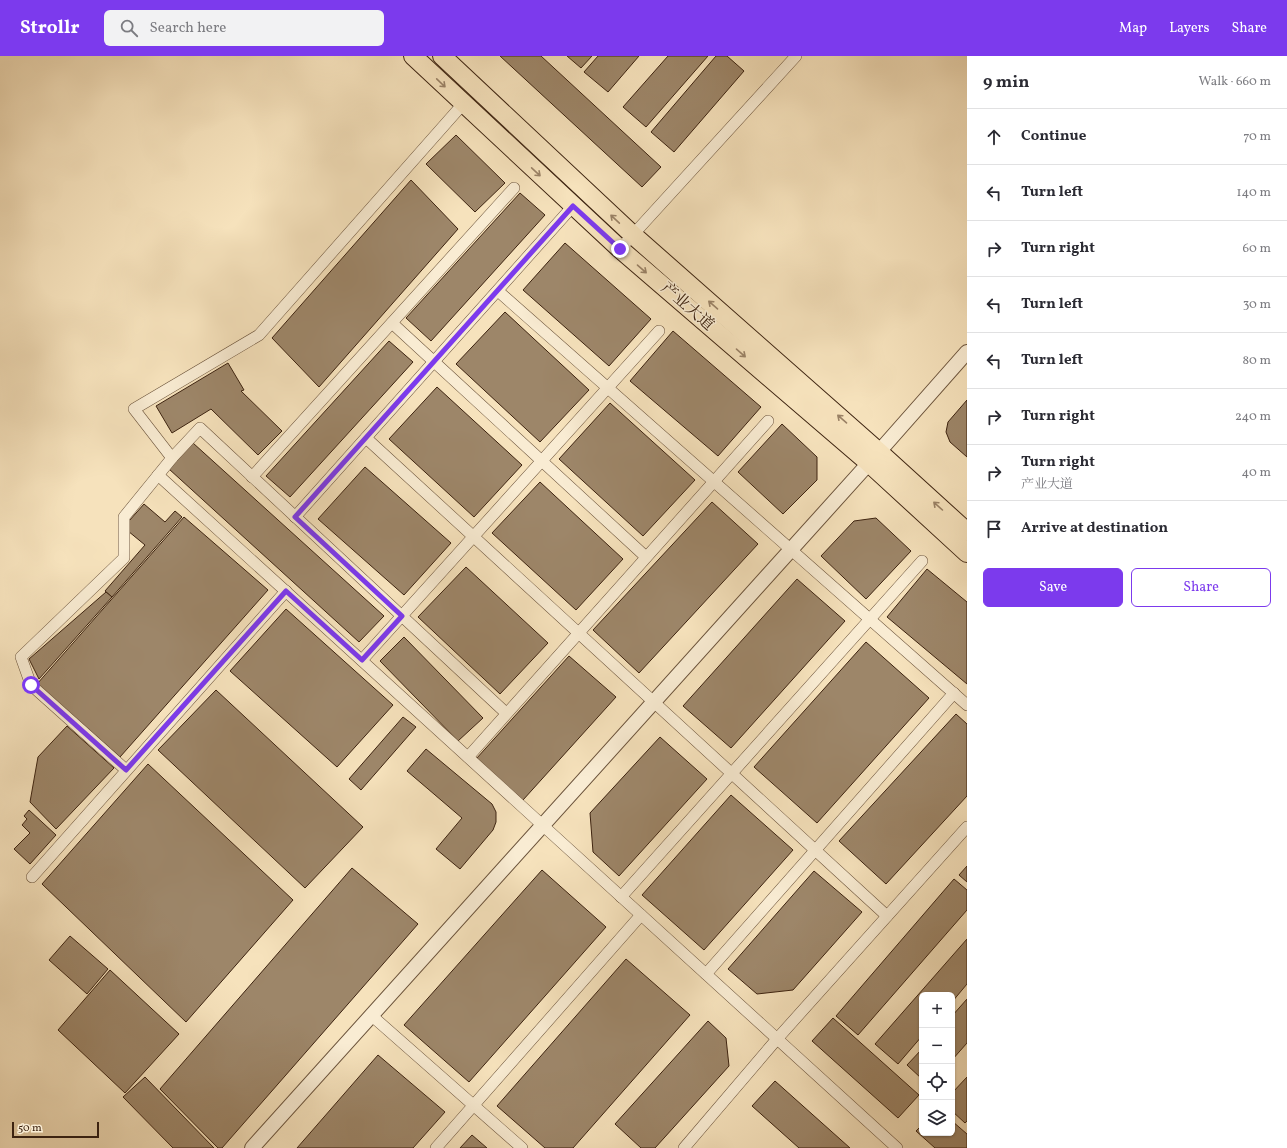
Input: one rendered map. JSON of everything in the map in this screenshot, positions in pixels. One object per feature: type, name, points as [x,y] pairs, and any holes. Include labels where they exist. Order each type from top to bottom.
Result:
[{"type":"main road","name":"产业大道","points":[[413,56],[620,249],[967,532]]},
{"type":"main road","name":"产业大道","points":[[442,56],[633,235],[874,457],[967,553]]},
{"type":"street","points":[[620,249],[796,56]]},
{"type":"street","points":[[172,458],[134,409],[259,335],[463,104]]},
{"type":"street","points":[[252,477],[514,188]]},
{"type":"street","points":[[295,517],[573,206]]},
{"type":"street","points":[[498,291],[967,704]]},
{"type":"street","points":[[392,323],[646,557]]},
{"type":"street","points":[[362,660],[659,331]]},
{"type":"street","points":[[252,1148],[791,550],[967,352]]},
{"type":"street","points":[[468,757],[768,421]]},
{"type":"street","points":[[126,770],[31,685],[21,657],[124,558],[124,516],[172,458],[200,428],[506,713]]},
{"type":"street","points":[[366,438],[887,916]]},
{"type":"street","points":[[158,475],[897,1148]]},
{"type":"street","points":[[621,897],[922,561]]},
{"type":"street","points":[[32,877],[286,591]]},
{"type":"street","points":[[706,974],[954,693]]},
{"type":"street","points":[[684,1148],[777,1039],[967,826]]},
{"type":"street","points":[[436,1148],[641,915]]},
{"type":"street","points":[[371,1015],[522,1148]]},
{"type":"building","points":[[500,56],[541,56],[661,167],[642,187]]},
{"type":"building","points":[[567,56],[592,56],[581,68]]},
{"type":"building","points":[[598,56],[639,56],[608,92],[584,72]]},
{"type":"building","points":[[668,56],[708,56],[646,127],[623,107]]},
{"type":"building","points":[[716,56],[727,56],[744,71],[674,152],[651,132]]},
{"type":"building","points":[[456,135],[505,183],[475,212],[426,164]]},
{"type":"building","points":[[411,180],[458,229],[319,387],[272,338]]},
{"type":"building","points":[[520,193],[545,215],[431,341],[406,318]]},
{"type":"building","points":[[565,243],[651,319],[609,366],[523,290]]},
{"type":"building","points":[[505,312],[589,390],[540,442],[456,364]]},
{"type":"building","points":[[673,331],[761,407],[718,456],[630,381]]},
{"type":"building","points":[[389,341],[413,362],[290,497],[266,476]]},
{"type":"building","points":[[228,363],[244,390],[241,391],[282,431],[258,455],[211,409],[172,433],[156,406]]},
{"type":"building","points":[[437,387],[522,465],[474,517],[389,439]]},
{"type":"building","points":[[967,400],[967,457],[950,442],[946,432],[948,422]]},
{"type":"building","points":[[610,403],[695,480],[643,536],[559,459]]},
{"type":"building","points":[[782,424],[817,457],[817,480],[783,514],[738,472]]},
{"type":"building","points":[[193,443],[384,616],[359,642],[169,469]]},
{"type":"building","points":[[365,467],[451,543],[404,595],[318,519]]},
{"type":"building","points":[[540,482],[623,559],[576,610],[492,533]]},
{"type":"building","points":[[712,502],[758,544],[639,673],[593,630]]},
{"type":"building","points":[[144,504],[165,522],[175,511],[182,517],[112,597],[105,591],[145,545],[128,531],[129,521]]},
{"type":"building","points":[[184,517],[268,590],[120,757],[37,684]]},
{"type":"building","points":[[876,518],[911,551],[866,599],[821,556],[854,521]]},
{"type":"building","points":[[466,567],[548,643],[500,694],[418,617]]},
{"type":"building","points":[[927,569],[967,602],[967,684],[887,617]]},
{"type":"building","points":[[797,579],[845,621],[731,748],[683,706]]},
{"type":"building","points":[[106,592],[112,597],[39,679],[29,659]]},
{"type":"building","points":[[286,609],[393,705],[337,767],[230,671]]},
{"type":"building","points":[[404,637],[483,718],[458,741],[380,661]]},
{"type":"building","points":[[866,642],[929,698],[817,823],[754,767]]},
{"type":"building","points":[[569,656],[616,697],[523,800],[476,759]]},
{"type":"building","points":[[216,690],[363,827],[305,888],[158,750]]},
{"type":"building","points":[[956,714],[967,724],[967,796],[886,884],[839,841]]},
{"type":"building","points":[[403,717],[416,727],[361,790],[349,779]]},
{"type":"building","points":[[67,726],[114,768],[56,829],[30,802],[38,757]]},
{"type":"building","points":[[660,737],[707,779],[619,876],[593,852],[590,813]]},
{"type":"building","points":[[426,749],[492,804],[496,812],[496,822],[493,830],[460,869],[436,849],[462,818],[407,771]]},
{"type":"building","points":[[148,764],[293,900],[186,1022],[42,884]]},
{"type":"building","points":[[731,795],[793,850],[704,950],[642,895]]},
{"type":"building","points":[[29,810],[56,835],[30,864],[14,849],[30,833],[22,825],[27,819],[24,816]]},
{"type":"building","points":[[967,866],[967,882],[959,875]]},
{"type":"building","points":[[352,868],[418,924],[222,1148],[218,1148],[160,1089]]},
{"type":"building","points":[[542,870],[606,927],[469,1082],[404,1025]]},
{"type":"building","points":[[814,871],[862,912],[793,990],[757,994],[728,969]]},
{"type":"building","points":[[954,879],[967,890],[967,910],[858,1035],[836,1016]]},
{"type":"building","points":[[70,936],[108,969],[87,994],[49,960]]},
{"type":"building","points":[[967,939],[967,984],[955,998],[955,992],[921,992]]},
{"type":"building","points":[[626,959],[690,1015],[573,1148],[545,1148],[497,1106]]},
{"type":"building","points":[[110,970],[179,1034],[125,1093],[58,1030]]},
{"type":"building","points":[[919,994],[919,1040],[898,1064],[875,1044]]},
{"type":"building","points":[[967,999],[967,1043],[955,1057],[955,1028],[955,1013]]},
{"type":"building","points":[[833,1018],[919,1095],[898,1118],[812,1041]]},
{"type":"building","points":[[708,1021],[726,1038],[729,1066],[655,1148],[641,1148],[615,1124]]},
{"type":"building","points":[[919,1052],[919,1076],[907,1065]]},
{"type":"building","points":[[378,1055],[445,1112],[413,1148],[297,1148]]},
{"type":"building","points":[[145,1077],[214,1148],[173,1148],[123,1097]]},
{"type":"building","points":[[967,1077],[967,1121],[965,1123],[955,1114],[955,1090]]},
{"type":"building","points":[[775,1081],[850,1148],[799,1148],[752,1106]]},
{"type":"building","points":[[955,1124],[967,1134],[967,1148],[935,1148],[922,1136],[955,1136]]},
{"type":"building","points":[[472,1135],[487,1148],[460,1148]]},
{"type":"route","points":[[31,685],[126,770],[286,591],[362,660],[402,616],[295,517],[573,206],[620,249]]}]
